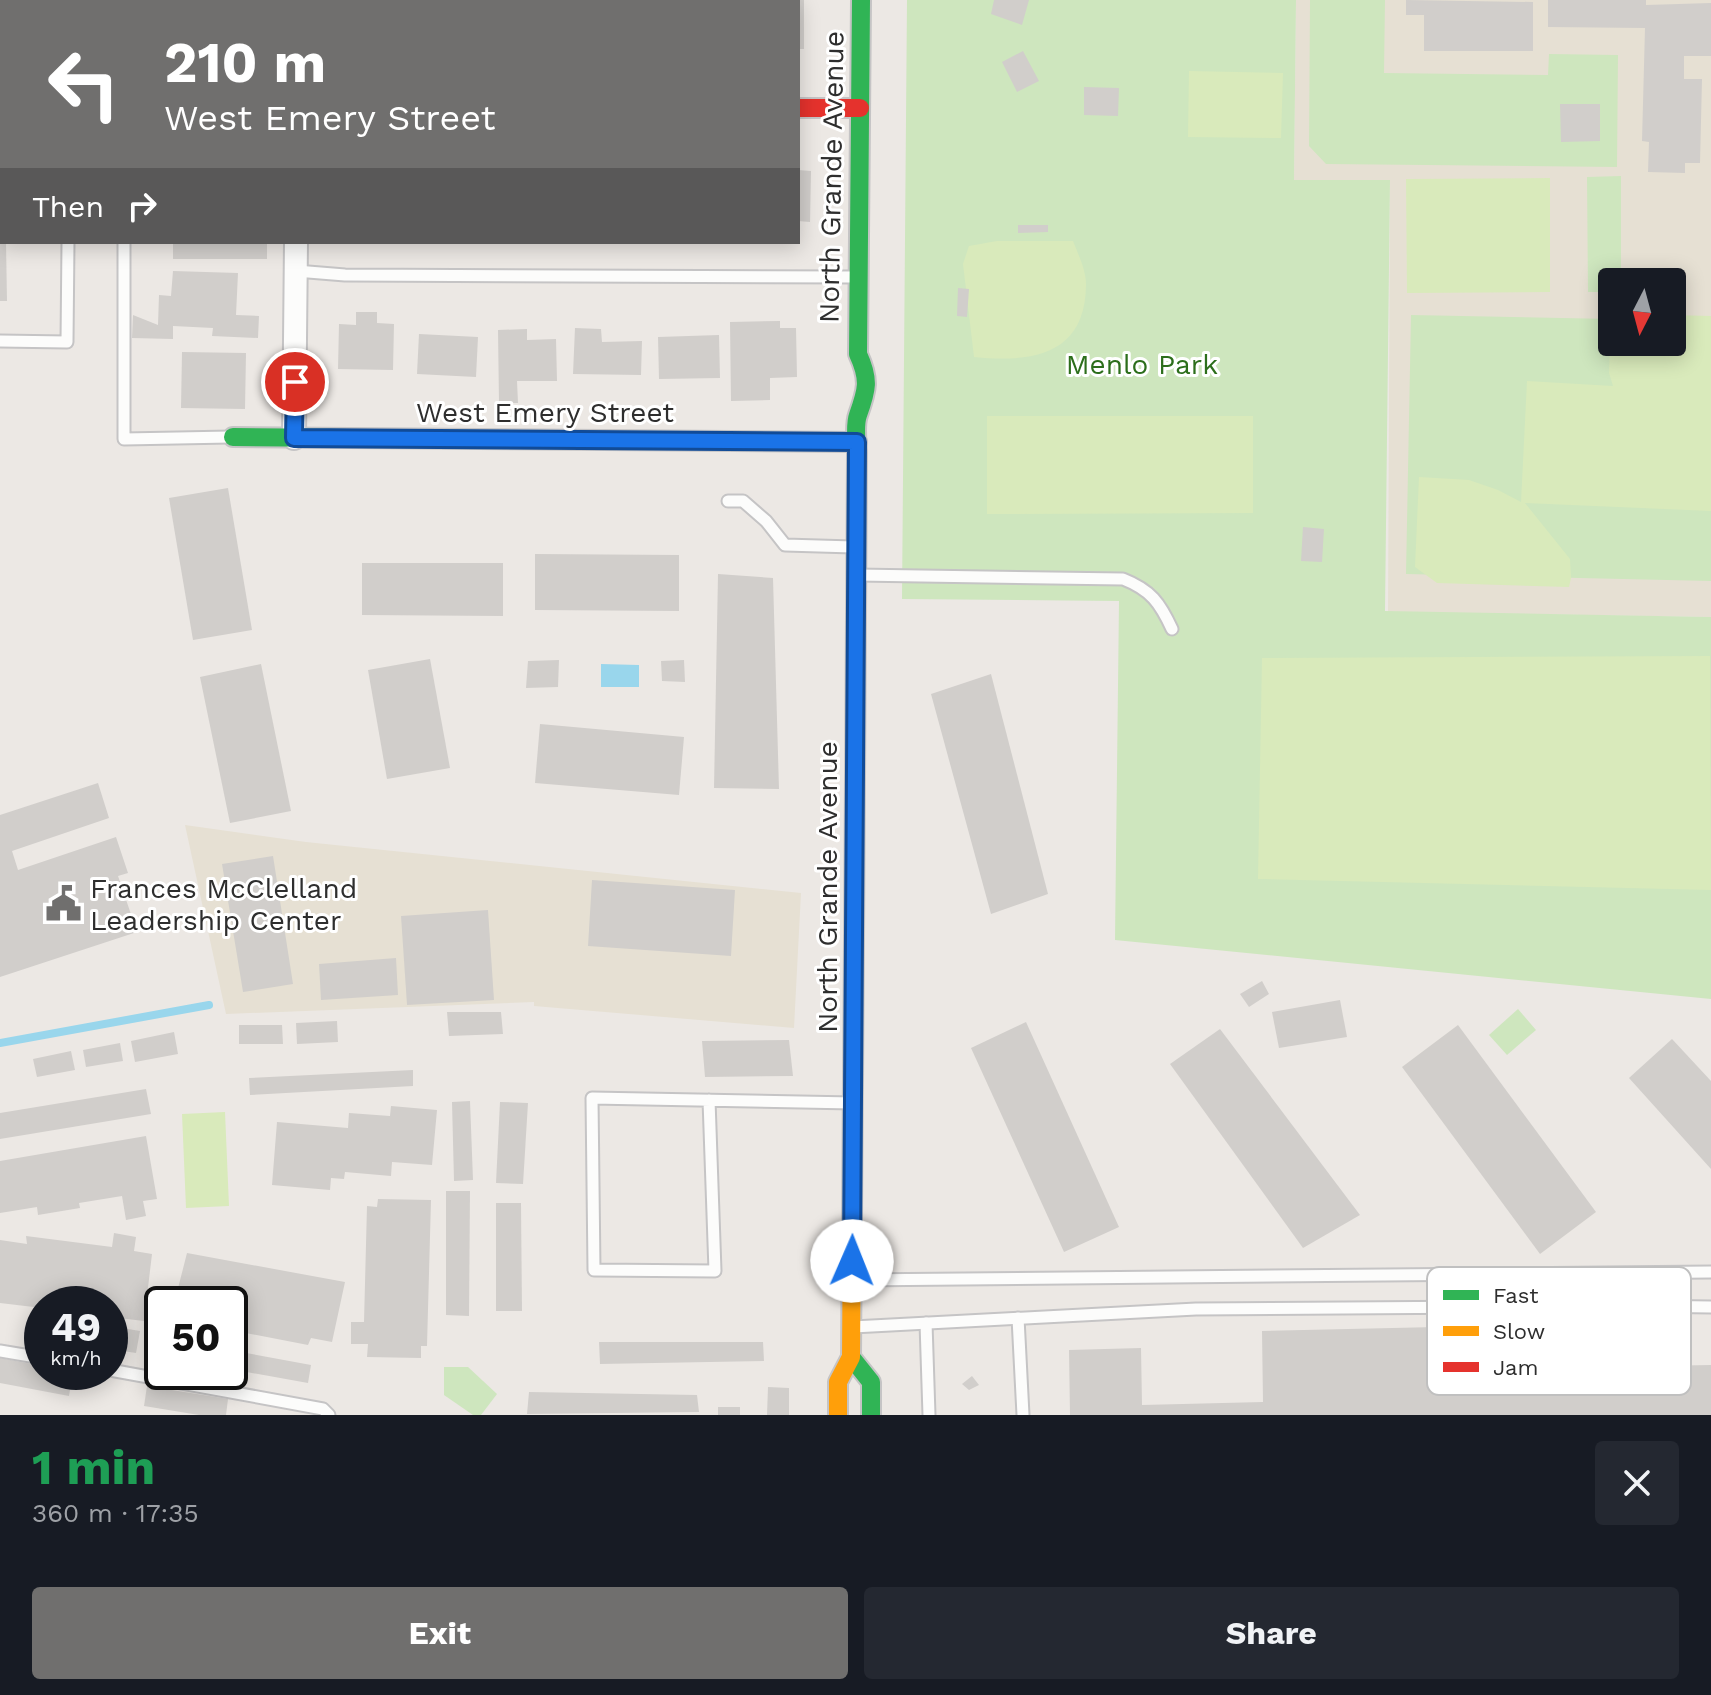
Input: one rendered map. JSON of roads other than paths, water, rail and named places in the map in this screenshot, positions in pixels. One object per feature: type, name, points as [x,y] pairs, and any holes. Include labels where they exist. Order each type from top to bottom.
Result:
[{"type":"main road","name":"North Grande Avenue","points":[[838,1415],[838,1382],[851,1357],[852,1327],[857,417],[867,403],[866,370],[858,354],[861,0]]},
{"type":"main road","points":[[800,108],[860,108]]},
{"type":"main road","name":"West Emery Street","points":[[233,437],[857,442]]},
{"type":"main road","points":[[851,1357],[871,1382],[871,1415]]},
{"type":"street","points":[[294,438],[296,244]]},
{"type":"lane","points":[[0,341],[67,342],[68,244]]},
{"type":"lane","points":[[124,244],[124,439],[233,437]]},
{"type":"lane","points":[[296,271],[345,275],[858,277]]},
{"type":"lane","points":[[728,501],[743,501],[766,521],[785,545],[857,547]]},
{"type":"lane","points":[[857,575],[1123,579],[1144,587],[1163,609],[1172,629]]},
{"type":"lane","points":[[709,1100],[715,1271],[594,1270],[592,1098],[709,1100],[854,1103]]},
{"type":"lane","points":[[1691,1272],[1711,1272]]},
{"type":"lane","points":[[852,1280],[1427,1275]]},
{"type":"lane","points":[[852,1327],[1196,1309],[1427,1307]]},
{"type":"lane","points":[[1691,1307],[1711,1307]]},
{"type":"lane","points":[[1018,1318],[1023,1415]]},
{"type":"lane","points":[[926,1323],[929,1415]]},
{"type":"lane","points":[[0,1351],[24,1355]]},
{"type":"lane","points":[[128,1373],[323,1409],[329,1415]]},
{"type":"water","points":[[601,664],[639,665],[639,687],[601,687]]},
{"type":"waterway","points":[[0,1043],[209,1005]]},
{"type":"place","name":"Frances McClelland Leadership Center","points":[[64,904]]},
{"type":"park label","name":"Menlo Park","points":[[1142,364]]}]
